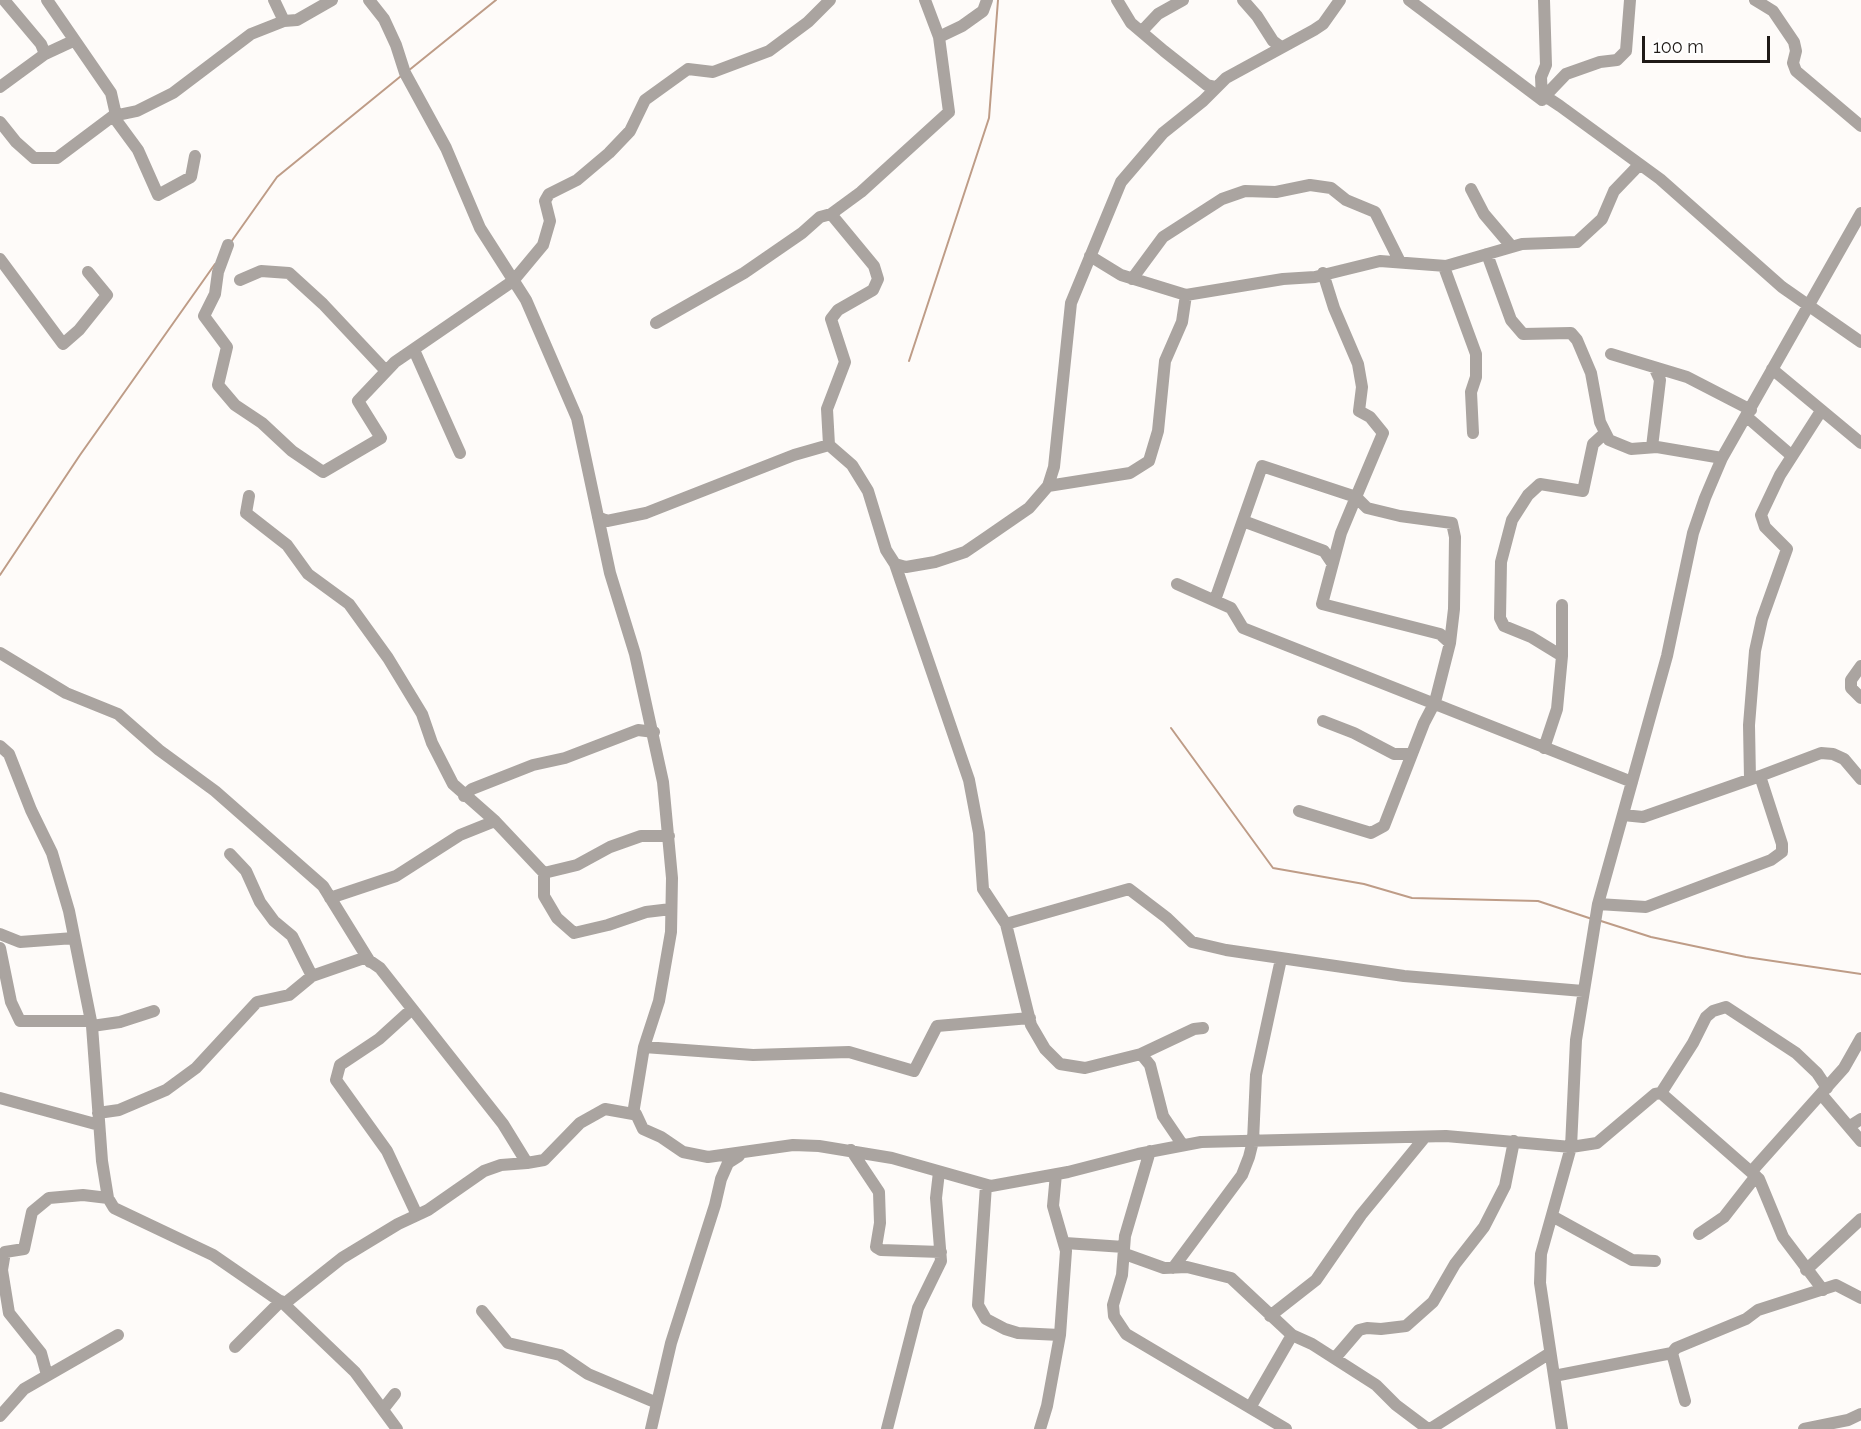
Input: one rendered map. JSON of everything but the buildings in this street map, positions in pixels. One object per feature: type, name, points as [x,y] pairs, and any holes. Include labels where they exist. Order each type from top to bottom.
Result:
[{"type":"street","points":[[4,0],[41,44],[45,54]]},
{"type":"street","points":[[47,0],[73,41],[111,93],[115,116],[138,150],[158,195],[190,177],[195,156]]},
{"type":"street","points":[[274,0],[284,21]]},
{"type":"street","points":[[0,122],[33,158],[57,159],[115,116],[137,111],[173,93],[252,34],[284,21],[297,20],[332,0]]},
{"type":"street","points":[[369,0],[384,19],[406,74],[446,147],[480,228],[526,300],[577,418],[603,519],[602,533],[654,732],[669,836],[671,932],[658,1001],[644,1047],[633,1114]]},
{"type":"street","points":[[228,245],[218,272],[215,294],[204,316],[227,347],[218,385],[235,405],[262,423],[292,451],[323,472],[381,438],[358,401],[386,371],[513,281],[543,245],[550,221],[545,201],[549,194],[577,180],[609,153],[630,131],[645,100],[688,69],[713,72],[769,51],[808,22],[830,0]]},
{"type":"street","points":[[656,323],[719,288],[777,250],[820,217],[831,214],[861,192],[949,112],[939,37],[925,0]]},
{"type":"street","points":[[939,37],[962,26],[983,11],[987,0]]},
{"type":"street","points":[[1117,0],[1131,22],[1203,82],[1216,87]]},
{"type":"street","points":[[1142,31],[1158,14],[1183,0]]},
{"type":"street","points":[[1243,0],[1257,16],[1273,41],[1281,47]]},
{"type":"street","points":[[895,564],[906,567],[935,562],[965,552],[1029,508],[1048,486],[1054,467],[1071,303],[1121,182],[1163,132],[1203,101],[1216,87],[1227,78],[1323,24],[1340,0]]},
{"type":"street","points":[[1409,0],[1660,179],[1782,287],[1809,303],[1861,342]]},
{"type":"street","points":[[1544,0],[1546,65],[1541,77],[1544,98]]},
{"type":"street","points":[[1544,98],[1566,74],[1590,64],[1617,60],[1626,51],[1630,0]]},
{"type":"street","points":[[1755,0],[1773,11],[1794,42],[1796,51],[1793,63],[1796,71],[1861,126]]},
{"type":"street","points":[[0,87],[45,54],[73,41]]},
{"type":"street","points":[[1090,256],[1107,268],[1132,279],[1186,295],[1283,279],[1316,277],[1323,273],[1368,262],[1400,262],[1444,267],[1531,243],[1563,245],[1577,242],[1602,219],[1614,191],[1639,165]]},
{"type":"street","points":[[1132,279],[1163,237],[1222,199],[1245,191],[1276,192],[1310,185],[1331,188],[1346,200],[1375,212],[1400,262]]},
{"type":"street","points":[[1471,189],[1484,214],[1512,247]]},
{"type":"street","points":[[1562,1429],[1540,1283],[1541,1254],[1571,1147],[1576,1040],[1597,908],[1668,656],[1693,533],[1722,458],[1861,213]]},
{"type":"street","points":[[831,214],[874,266],[878,279],[873,290],[838,310],[831,319],[845,362],[827,409],[830,445],[852,465],[868,491],[886,550],[895,564],[969,780],[979,833],[983,889],[1006,924],[1030,1018],[1045,1049],[1060,1064],[1085,1068],[1141,1054],[1194,1029],[1203,1028]]},
{"type":"street","points":[[1487,254],[1511,320],[1523,334],[1571,333],[1577,340],[1591,373],[1604,434],[1609,440],[1631,449],[1652,447],[1722,458]]},
{"type":"street","points":[[2,266],[63,344],[80,330],[107,296],[88,272]]},
{"type":"street","points":[[1444,267],[1476,354],[1477,370],[1471,392],[1473,433]]},
{"type":"street","points":[[240,280],[261,271],[289,273],[323,304],[386,371]]},
{"type":"street","points":[[1323,273],[1334,308],[1358,364],[1362,387],[1359,411],[1370,417],[1383,433],[1332,563],[1322,604],[1440,634],[1450,643]]},
{"type":"street","points":[[1048,486],[1130,473],[1149,461],[1158,431],[1166,361],[1182,322],[1186,295]]},
{"type":"street","points":[[414,350],[460,453]]},
{"type":"street","points":[[1611,354],[1687,377],[1749,413],[1792,456]]},
{"type":"street","points":[[1652,447],[1660,380],[1655,369]]},
{"type":"street","points":[[1772,369],[1861,443]]},
{"type":"street","points":[[1597,908],[1646,907],[1779,856],[1782,852],[1782,844],[1755,778],[1749,725],[1755,651],[1762,619],[1787,549],[1765,527],[1761,515],[1792,456],[1821,411]]},
{"type":"street","points":[[1562,656],[1531,637],[1504,626],[1500,618],[1502,562],[1510,527],[1528,495],[1539,484],[1583,491],[1593,444],[1604,434]]},
{"type":"street","points":[[603,519],[646,513],[794,455],[830,445]]},
{"type":"street","points":[[1215,600],[1262,466],[1356,497],[1367,508],[1400,516],[1447,522],[1454,527],[1454,609],[1450,643],[1435,702],[1384,826],[1379,831],[1371,833],[1299,811]]},
{"type":"street","points":[[249,496],[246,513],[287,545],[308,574],[349,604],[388,658],[422,714],[447,774],[464,796],[495,821],[544,873],[544,896],[557,918],[574,933],[608,925],[646,912],[671,909]]},
{"type":"street","points":[[1243,521],[1324,550],[1332,563]]},
{"type":"street","points":[[1177,584],[1230,608],[1243,627],[1318,659],[1435,702],[1632,782]]},
{"type":"street","points":[[1544,748],[1557,709],[1562,656],[1562,605]]},
{"type":"street","points":[[0,653],[66,693],[118,714],[159,750],[215,791],[322,886],[370,964]]},
{"type":"street","points":[[1861,666],[1851,681],[1851,688],[1861,698]]},
{"type":"street","points":[[1323,721],[1354,733],[1394,754],[1412,754]]},
{"type":"street","points":[[464,796],[472,789],[532,765],[551,763],[638,730],[654,732]]},
{"type":"street","points":[[0,746],[9,754],[51,853],[74,938],[92,1024],[108,1198],[114,1208],[213,1255],[283,1302],[335,1351],[384,1408],[397,1429]]},
{"type":"street","points":[[1623,814],[1643,817],[1821,753],[1833,754],[1844,759],[1861,779]]},
{"type":"street","points":[[330,898],[396,876],[459,835],[495,821]]},
{"type":"street","points":[[544,873],[577,864],[610,847],[641,836],[669,836]]},
{"type":"street","points":[[230,854],[246,871],[260,902],[274,921],[292,936],[312,976]]},
{"type":"street","points":[[1006,924],[1129,889],[1167,918],[1192,942],[1281,959],[1404,976],[1583,991]]},
{"type":"street","points":[[0,934],[20,942],[74,938]]},
{"type":"street","points":[[0,948],[11,1002],[20,1021],[92,1024],[120,1022],[154,1011]]},
{"type":"street","points":[[0,1098],[99,1119],[166,1090],[196,1068],[257,1002],[289,995],[312,976],[367,959],[370,964],[380,968],[503,1124],[527,1164]]},
{"type":"street","points":[[1173,1268],[1242,1175],[1253,1141],[1256,1075],[1281,959]]},
{"type":"street","points":[[235,1347],[283,1302],[342,1258],[417,1215],[484,1171],[501,1165],[527,1164],[544,1160],[580,1123],[605,1109],[636,1114],[643,1129],[662,1137],[683,1152],[708,1157],[793,1145],[851,1150],[986,1185],[1005,1185],[1182,1144],[1425,1137],[1514,1141],[1571,1147],[1589,1145],[1603,1139],[1655,1094],[1661,1093],[1694,1042],[1706,1017],[1713,1011],[1726,1007],[1796,1053],[1817,1073],[1824,1091],[1861,1141]]},
{"type":"street","points":[[411,1010],[379,1039],[340,1065],[336,1080],[387,1151],[417,1215]]},
{"type":"street","points":[[644,1047],[753,1055],[849,1052],[914,1071],[937,1026],[1030,1018]]},
{"type":"street","points":[[1699,1234],[1724,1216],[1753,1174],[1854,1054],[1861,1038]]},
{"type":"street","points":[[1141,1054],[1150,1065],[1163,1116],[1182,1144]]},
{"type":"street","points":[[1661,1093],[1759,1179],[1783,1237],[1823,1290]]},
{"type":"street","points":[[1850,1126],[1861,1119]]},
{"type":"street","points":[[1270,1316],[1316,1280],[1361,1215],[1425,1137]]},
{"type":"street","points":[[1335,1358],[1359,1330],[1406,1326],[1433,1302],[1455,1264],[1484,1227],[1505,1186],[1514,1141]]},
{"type":"street","points":[[851,1150],[879,1191],[880,1223],[876,1244],[878,1249],[941,1252]]},
{"type":"street","points":[[1150,1151],[1125,1236],[1113,1312],[1126,1334],[1251,1406],[1286,1429]]},
{"type":"street","points":[[651,1429],[671,1343],[715,1205],[721,1179],[728,1163],[745,1152]]},
{"type":"street","points":[[888,1429],[918,1308],[938,1270],[941,1252],[936,1198],[939,1172]]},
{"type":"street","points":[[1040,1429],[1060,1335],[1065,1243],[1053,1206],[1056,1174]]},
{"type":"street","points":[[986,1185],[978,1305],[986,1319],[1018,1334],[1060,1335]]},
{"type":"street","points":[[46,1375],[41,1353],[5,1315],[3,1250],[24,1248],[32,1212],[49,1198],[83,1195],[108,1198]]},
{"type":"street","points":[[1552,1216],[1632,1260],[1655,1261]]},
{"type":"street","points":[[1806,1270],[1861,1219]]},
{"type":"street","points":[[1065,1243],[1124,1251],[1164,1269],[1187,1267],[1231,1278],[1292,1335],[1335,1358],[1376,1385],[1396,1405],[1429,1429],[1550,1353]]},
{"type":"street","points":[[1554,1376],[1672,1353],[1676,1348],[1746,1319],[1758,1310],[1836,1285],[1861,1298]]},
{"type":"street","points":[[482,1311],[508,1343],[560,1355],[588,1374],[657,1402]]},
{"type":"street","points":[[0,1416],[24,1389],[118,1335]]},
{"type":"street","points":[[1251,1406],[1292,1335]]},
{"type":"street","points":[[1672,1353],[1685,1401]]},
{"type":"street","points":[[384,1408],[395,1394]]},
{"type":"street","points":[[1804,1429],[1848,1420],[1861,1414]]},
{"type":"waterway","points":[[408,71],[496,0]]},
{"type":"waterway","points":[[909,361],[989,118],[998,0]]},
{"type":"waterway","points":[[231,242],[277,177],[401,76]]},
{"type":"waterway","points":[[0,575],[80,455],[215,264]]},
{"type":"waterway","points":[[1171,728],[1273,868],[1364,884],[1412,898],[1538,901],[1592,919]]},
{"type":"waterway","points":[[1601,921],[1651,937],[1746,957],[1861,974]]}]
